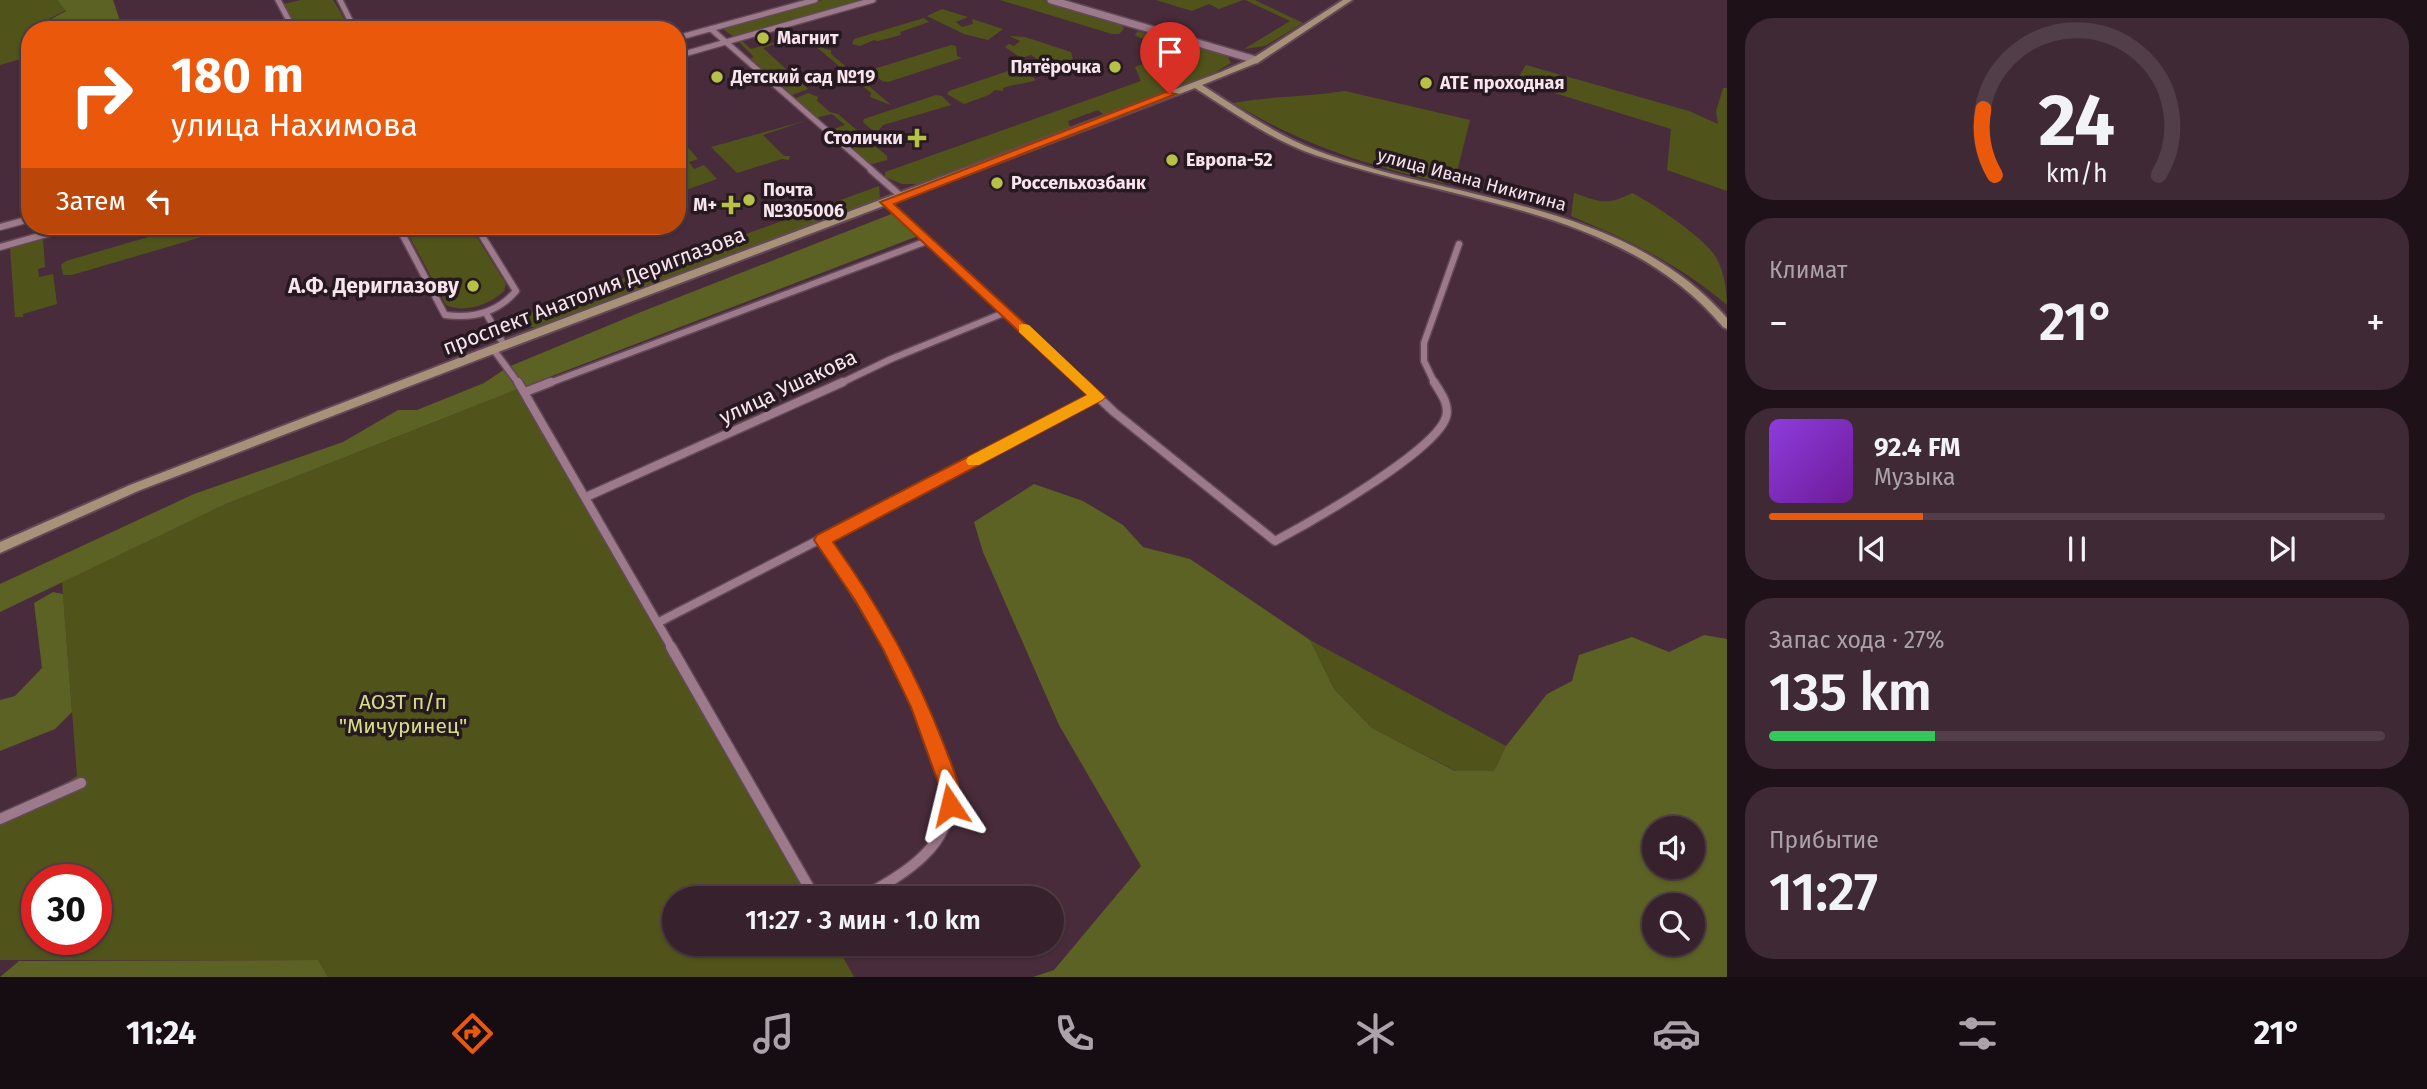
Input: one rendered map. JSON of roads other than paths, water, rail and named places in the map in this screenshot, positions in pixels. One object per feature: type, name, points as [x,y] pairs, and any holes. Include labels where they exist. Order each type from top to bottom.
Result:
[{"type":"main road","points":[[1268,52],[1348,0]]},
{"type":"main road","name":"проспект Анатолия Дериглазова","points":[[0,548],[134,488],[493,349],[1196,85],[1246,65],[1268,52]]},
{"type":"main road","name":"улица Ивана Никитина","points":[[1196,85],[1269,130],[1314,152],[1377,171],[1535,211],[1593,232],[1662,269],[1704,301],[1727,325]]},
{"type":"street","points":[[278,0],[289,21]]},
{"type":"street","points":[[340,0],[350,21]]},
{"type":"street","points":[[686,36],[815,0]]},
{"type":"street","points":[[686,53],[873,0]]},
{"type":"street","points":[[1051,0],[1256,60]]},
{"type":"street","points":[[711,29],[902,197]]},
{"type":"street","points":[[886,202],[1097,397],[1275,541],[1301,530],[1419,450],[1441,431],[1447,416],[1445,398],[1426,373],[1423,348],[1459,244]]},
{"type":"street","points":[[0,227],[21,221]]},
{"type":"street","points":[[0,247],[43,235]]},
{"type":"street","points":[[403,235],[445,315],[468,317],[501,306],[516,291],[482,235]]},
{"type":"street","points":[[525,392],[927,241]]},
{"type":"street","name":"улица Ушакова","points":[[586,498],[767,418],[891,359],[1006,312]]},
{"type":"street","points":[[486,313],[504,345]]},
{"type":"street","points":[[493,349],[525,392],[808,886]]},
{"type":"street","points":[[659,622],[1097,397]]},
{"type":"street","points":[[822,540],[861,595],[889,643],[919,705],[948,782],[950,805],[946,824],[929,851],[900,876],[882,886]]},
{"type":"street","points":[[0,819],[81,783]]},
{"type":"place","name":"Магнит","points":[[763,38]]},
{"type":"place","name":"Пятёрочка","points":[[1115,67]]},
{"type":"place","name":"Детский сад №19","points":[[717,77]]},
{"type":"place","name":"АТЕ проходная","points":[[1426,83]]},
{"type":"place","name":"Столички","points":[[917,138]]},
{"type":"place","name":"Европа-52","points":[[1172,160]]},
{"type":"place","name":"Россельхозбанк","points":[[997,183]]},
{"type":"place","name":"Почта №305006","points":[[749,200]]},
{"type":"place","name":"М+","points":[[731,205]]},
{"type":"place","name":"А.Ф. Дериглазову","points":[[473,286]]},
{"type":"park label","name":"АОЗТ п/п \"Мичуринец\"","points":[[403,714]]}]
